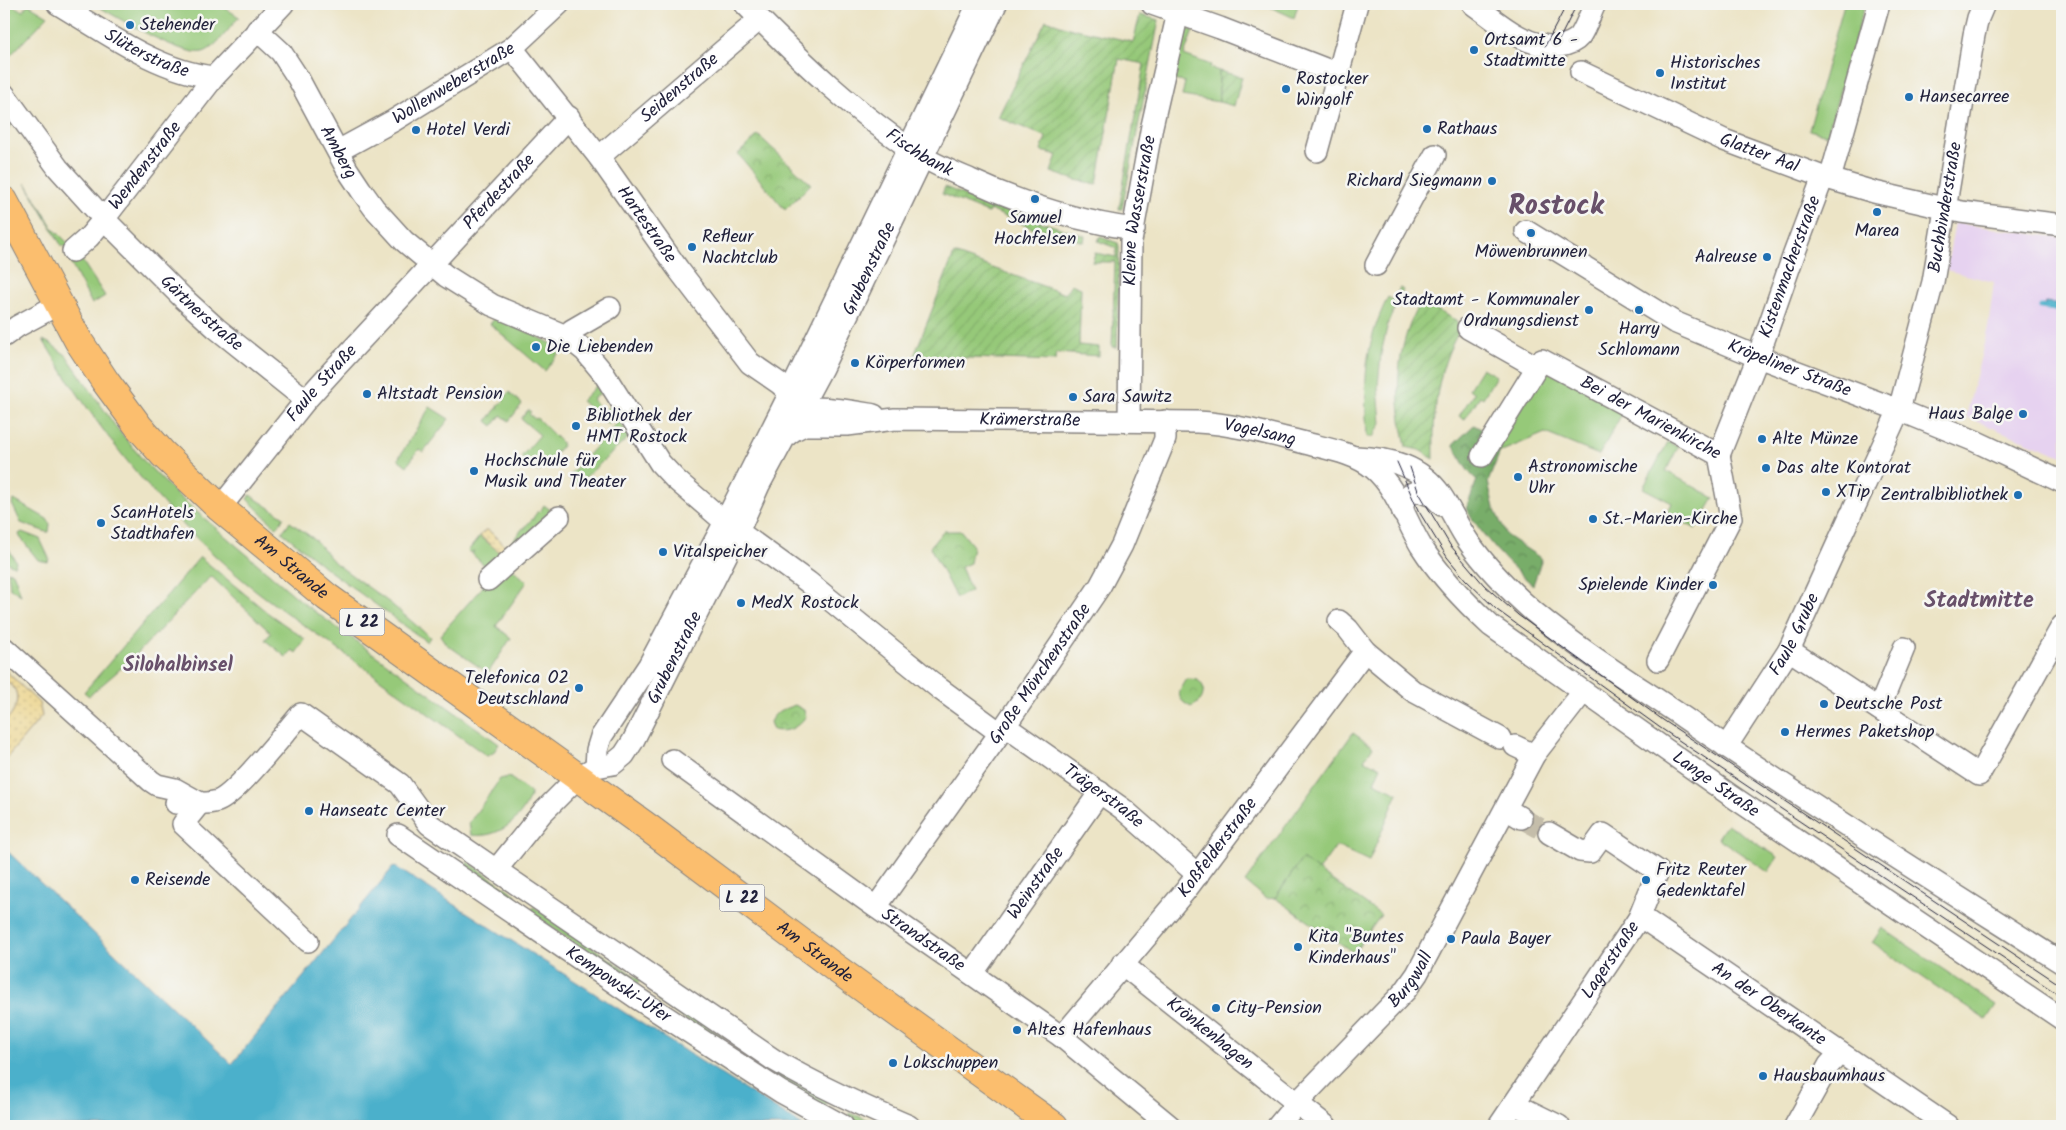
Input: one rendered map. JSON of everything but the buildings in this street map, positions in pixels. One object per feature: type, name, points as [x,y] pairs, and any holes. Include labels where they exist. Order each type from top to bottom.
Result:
[{"type":"main road","name":"Am Strande","points":[[4,202],[78,340],[105,381],[139,427],[163,454],[220,508],[327,597],[587,772],[650,829],[834,967],[1054,1126]]},
{"type":"street","name":"Slüterstraße","points":[[58,4],[114,38],[172,67],[199,76],[214,77]]},
{"type":"street","name":"Wendenstraße","points":[[73,251],[89,237],[104,219],[214,77],[283,4]]},
{"type":"street","name":"Wollenweberstraße","points":[[338,151],[393,121],[512,48],[559,4]]},
{"type":"street","name":"Fischbank","points":[[745,4],[816,72],[916,151],[981,185],[1057,214],[1093,223],[1134,229]]},
{"type":"street","name":"Grubenstraße","points":[[916,151],[978,4]]},
{"type":"street","name":"Grubenstraße","points":[[587,772],[613,764],[624,755],[633,740],[736,530],[778,433],[795,402],[916,151],[996,4]]},
{"type":"street","points":[[1152,4],[1179,8],[1338,74]]},
{"type":"street","points":[[1317,151],[1357,4]]},
{"type":"street","points":[[1473,4],[1523,38],[1545,46],[1562,45],[1575,41],[1580,36],[1595,4]]},
{"type":"street","name":"Kistenmacherstraße","points":[[1719,455],[1758,357],[1794,254],[1827,175],[1879,4]]},
{"type":"street","name":"Buchbinderstraße","points":[[1899,410],[1933,282],[1974,35],[1984,4]]},
{"type":"street","name":"Kleine Wasserstraße","points":[[1129,421],[1130,254],[1152,126],[1179,8]]},
{"type":"street","name":"Seidenstraße","points":[[599,156],[760,19]]},
{"type":"street","name":"Amberg","points":[[258,30],[281,52],[298,78],[347,169],[374,208],[404,242],[430,265],[492,305],[566,336],[585,351],[604,374],[660,463],[691,493],[736,530]]},
{"type":"street","name":"Hartestraße","points":[[512,48],[599,156],[678,269],[750,363],[795,402],[808,419],[818,425]]},
{"type":"street","name":"Glatter Aal","points":[[1581,72],[1738,145],[1879,194],[1948,200],[1980,214],[2062,226]]},
{"type":"street","name":"Gärtnerstraße","points":[[4,94],[58,168],[104,219],[189,304],[306,400]]},
{"type":"street","name":"Pferdestraße","points":[[430,265],[500,194],[569,117]]},
{"type":"street","points":[[1376,265],[1435,155]]},
{"type":"street","name":"Kröpeliner Straße","points":[[1526,231],[1674,322],[1758,357],[1975,441],[2062,482]]},
{"type":"street","name":"Faule Straße","points":[[220,508],[306,400],[430,265]]},
{"type":"street","points":[[4,336],[18,326],[59,304]]},
{"type":"street","points":[[566,336],[572,330],[610,308]]},
{"type":"street","name":"Bei der Marienkirche","points":[[1468,328],[1537,367],[1542,360],[1719,455],[1731,518],[1658,660]]},
{"type":"street","points":[[1482,456],[1537,367]]},
{"type":"street","name":"Krämerstraße","points":[[795,402],[895,418],[1165,421]]},
{"type":"street","name":"Faule Grube","points":[[1726,747],[1789,650],[1899,410]]},
{"type":"street","name":"Krämerstraße","points":[[778,433],[798,427],[847,425],[895,418]]},
{"type":"street","name":"Vogelsang","points":[[1165,421],[1218,423],[1244,427],[1353,457]]},
{"type":"street","name":"Große Mönchenstraße","points":[[876,907],[1100,586],[1113,563],[1165,439],[1165,421]]},
{"type":"street","name":"Lange Straße","points":[[1353,457],[1377,458],[1397,462],[1423,474],[1442,497],[1449,512],[1483,561],[1517,597],[1537,614],[1590,654],[1726,747],[2062,963]]},
{"type":"street","name":"Lange Straße","points":[[1353,457],[1373,468],[1385,482],[1422,546],[1447,581],[1491,626],[1730,795],[2062,1019]]},
{"type":"street","name":"Lange Straße","points":[[1403,513],[1403,501],[1410,494],[1418,491],[1433,496],[1449,512]]},
{"type":"street","points":[[488,580],[559,517]]},
{"type":"street","name":"Grubenstraße","points":[[587,772],[601,737],[736,530]]},
{"type":"street","name":"Trägerstraße","points":[[736,530],[801,576],[940,689],[1100,792],[1123,809],[1198,875]]},
{"type":"street","points":[[1339,621],[1365,651],[1413,691],[1534,755]]},
{"type":"street","points":[[1789,650],[1978,775],[2062,626]]},
{"type":"street","points":[[4,648],[156,785],[175,789],[200,803]]},
{"type":"street","points":[[1879,709],[1904,648]]},
{"type":"street","name":"Koßfelderstraße","points":[[1062,1037],[1198,875],[1365,651]]},
{"type":"street","name":"Burgwall","points":[[1278,1126],[1297,1103],[1405,991],[1417,974],[1514,813],[1534,755],[1583,692]]},
{"type":"street","points":[[176,803],[212,803],[221,800],[229,794],[301,714],[400,784],[429,824],[496,870],[542,813],[587,772]]},
{"type":"street","name":"Strandstraße","points":[[672,760],[876,907],[1062,1037],[1170,1126]]},
{"type":"street","name":"Weinstraße","points":[[972,974],[1100,792]]},
{"type":"street","points":[[200,803],[183,824],[308,941]]},
{"type":"street","name":"Lagerstraße","points":[[1499,1126],[1639,918],[1658,871],[1602,834],[1590,852],[1580,851],[1549,833]]},
{"type":"street","name":"Kempowski-Ufer","points":[[398,836],[640,1000],[781,1092],[843,1126]]},
{"type":"street","name":"Kempowski-Ufer","points":[[496,870],[774,1060],[840,1096],[909,1126]]},
{"type":"street","name":"An der Oberkante","points":[[1639,918],[1647,921],[1948,1126]]},
{"type":"street","name":"Krönkenhagen","points":[[1122,964],[1326,1126]]},
{"type":"street","points":[[1795,1126],[1829,1065],[1840,1053]]},
{"type":"street","points":[[1514,1104],[1559,1126]]},
{"type":"shaded area","points":[[1955,223],[2062,238],[2062,456],[1966,417],[1988,327],[1994,282],[1946,270]]},
{"type":"green space","points":[[4,4],[10,4],[23,11],[28,4],[48,16],[4,62]]},
{"type":"green space","points":[[94,4],[219,4],[239,17],[213,47],[203,52],[193,52],[148,34]]},
{"type":"green space","points":[[1264,4],[1303,4],[1303,6],[1298,5],[1294,18]]},
{"type":"green space","points":[[1844,4],[1865,5],[1827,135],[1809,130]]},
{"type":"green space","points":[[1140,15],[1159,20],[1122,209],[1119,209],[1144,64],[1119,59],[1097,184],[1075,180],[1051,172],[1057,155],[1041,151],[1046,137],[998,117],[1046,20],[1075,30],[1133,42]]},
{"type":"green space","points":[[1185,28],[1193,31],[1184,55],[1211,65],[1210,68],[1219,71],[1219,102],[1182,96],[1185,82],[1172,80]]},
{"type":"green space","points":[[1219,71],[1242,77],[1234,106],[1219,102]]},
{"type":"green space","points":[[4,108],[11,117],[11,126],[5,132],[4,131]]},
{"type":"green space","points":[[758,135],[811,184],[785,210],[738,154]]},
{"type":"green space","points":[[26,183],[53,228],[70,245],[67,248],[61,245]]},
{"type":"green space","points":[[945,187],[985,204],[1085,236],[1084,242],[1036,227],[1034,229],[990,210],[988,213],[942,194]]},
{"type":"green space","points":[[1100,237],[1118,243],[1119,247],[1117,347],[1112,347],[1115,262],[1092,262],[1095,253],[1116,257],[1116,248],[1098,241]]},
{"type":"green space","points":[[954,254],[1065,294],[1071,284],[1081,288],[1079,345],[1099,347],[1099,356],[1056,353],[1055,361],[914,356]]},
{"type":"green space","points":[[79,256],[105,296],[92,304],[71,264]]},
{"type":"green space","points":[[1400,288],[1403,290],[1388,323],[1381,354],[1378,386],[1381,424],[1373,437],[1367,437],[1365,399],[1370,349],[1374,332],[1388,297],[1393,300]]},
{"type":"green space","points":[[1424,302],[1456,321],[1460,330],[1452,345],[1441,376],[1435,409],[1434,459],[1419,450],[1406,447],[1399,408],[1398,383],[1403,347],[1412,318],[1419,306]]},
{"type":"green space","points":[[496,317],[562,349],[545,371],[490,324]]},
{"type":"green space","points":[[43,340],[66,355],[116,427],[144,461],[176,494],[307,606],[499,744],[493,753],[487,756],[289,615],[250,586],[209,550],[131,466],[85,404]]},
{"type":"green space","points":[[1537,367],[1627,405],[1599,455],[1545,433],[1478,461]]},
{"type":"green space","points":[[1482,368],[1496,376],[1483,398],[1480,396],[1465,419],[1459,416],[1474,393],[1469,389]]},
{"type":"green space","points":[[598,384],[602,392],[593,399],[601,412],[611,406],[629,437],[577,485],[568,477],[571,478],[570,475],[574,470],[576,471],[575,469],[617,423],[613,419],[609,425],[581,401]]},
{"type":"green space","points":[[509,392],[522,404],[509,421],[501,415],[493,426],[487,421],[491,415],[493,416],[492,414],[497,408],[499,409],[498,406],[504,401]]},
{"type":"green space","points":[[430,407],[449,419],[423,452],[419,449],[407,466],[398,459]]},
{"type":"green space","points":[[528,410],[531,412],[529,414],[535,419],[537,418],[562,443],[557,452],[554,452],[555,454],[550,459],[548,458],[549,460],[544,466],[541,466],[543,468],[539,472],[521,457],[540,435],[521,419]]},
{"type":"green space","points":[[1474,425],[1488,433],[1486,439],[1501,449],[1488,482],[1494,508],[1507,536],[1542,559],[1533,585],[1496,550],[1466,509],[1477,480],[1466,468],[1453,445]]},
{"type":"green space","points":[[1668,442],[1678,447],[1666,471],[1714,498],[1696,529],[1667,513],[1672,503],[1643,488]]},
{"type":"green space","points":[[250,495],[284,517],[277,528],[247,499]]},
{"type":"green space","points":[[14,500],[47,519],[50,524],[49,532],[21,523],[12,504]]},
{"type":"green space","points":[[544,505],[559,517],[517,554],[509,545],[523,528],[526,528],[533,520],[538,511],[540,512]]},
{"type":"green space","points":[[290,522],[314,539],[335,563],[390,603],[430,637],[427,642],[331,572],[282,532]]},
{"type":"green space","points":[[943,531],[961,531],[973,546],[970,563],[961,567],[971,591],[956,598],[930,547]]},
{"type":"green space","points":[[22,532],[40,539],[49,558],[48,562],[38,560],[20,537],[19,534]]},
{"type":"green space","points":[[480,536],[509,560],[506,563],[527,582],[496,626],[511,638],[488,673],[446,644],[440,635],[494,574],[472,554],[474,551],[470,553],[468,551]]},
{"type":"green space","points":[[4,540],[16,562],[14,566],[4,561]]},
{"type":"green space","points":[[200,557],[268,613],[305,639],[296,653],[292,650],[286,657],[265,640],[271,633],[211,576],[133,658],[89,696],[84,692]]},
{"type":"green space","points":[[8,571],[14,574],[21,595],[10,588]]},
{"type":"green space","points":[[1186,679],[1198,680],[1203,686],[1202,699],[1191,707],[1180,698],[1181,688]]},
{"type":"green space","points":[[795,705],[804,710],[806,716],[803,720],[792,729],[773,730],[770,722],[774,715]]},
{"type":"green space","points":[[1353,733],[1373,747],[1364,760],[1381,767],[1374,782],[1398,793],[1369,861],[1336,846],[1318,871],[1302,859],[1275,898],[1266,899],[1245,882]]},
{"type":"green space","points":[[509,777],[531,793],[522,811],[516,819],[500,830],[491,834],[471,835],[469,823],[500,779]]},
{"type":"green space","points":[[1727,824],[1778,857],[1768,872],[1718,838]]},
{"type":"green space","points":[[1302,859],[1381,915],[1354,953],[1275,898]]},
{"type":"green space","points":[[468,862],[516,895],[512,900],[463,871]]},
{"type":"green space","points":[[534,907],[640,980],[636,986],[530,912]]},
{"type":"green space","points":[[1882,928],[1996,1005],[1986,1020],[1872,943]]},
{"type":"green space","points":[[662,995],[726,1039],[722,1044],[658,1001]]},
{"type":"green space","points":[[771,1069],[828,1100],[825,1107],[768,1075]]},
{"type":"green space","points":[[850,1113],[885,1126],[864,1126],[848,1119]]},
{"type":"sand","points":[[486,529],[517,554],[509,560],[480,536]]},
{"type":"sand","points":[[4,669],[39,703],[42,716],[4,761],[4,722],[13,712],[17,700],[14,689],[4,680]]},
{"type":"water","points":[[2045,302],[2062,304],[2062,309],[2043,307]]},
{"type":"water","points":[[4,848],[232,1064],[394,866],[803,1126],[4,1126]]},
{"type":"waterway","points":[[2041,307],[2062,310]]},
{"type":"tunnel","points":[[1521,818],[1549,833]]},
{"type":"tram line","points":[[1545,46],[1567,4]]},
{"type":"tram line","points":[[1556,46],[1577,4]]},
{"type":"tram line","points":[[1397,462],[1418,510],[1447,557],[1465,579],[1497,610],[1659,727],[2062,997]]},
{"type":"tram line","points":[[1410,467],[1418,491],[1450,545],[1484,585],[1518,615],[1663,720],[2062,986]]},
{"type":"place","name":"Stehender","points":[[130,25]]},
{"type":"place","name":"Ortsamt 6 - Stadtmitte","points":[[1474,50]]},
{"type":"place","name":"Historisches Institut","points":[[1660,73]]},
{"type":"place","name":"Rostocker Wingolf","points":[[1286,89]]},
{"type":"place","name":"Hansecarree","points":[[1909,97]]},
{"type":"place","name":"Rathaus","points":[[1427,129]]},
{"type":"place","name":"Hotel Verdi","points":[[416,130]]},
{"type":"place","name":"Richard Siegmann","points":[[1492,181]]},
{"type":"place","name":"Samuel Hochfelsen","points":[[1035,199]]},
{"type":"place","name":"Marea","points":[[1877,212]]},
{"type":"place","name":"Möwenbrunnen","points":[[1531,233]]},
{"type":"place","name":"Refleur Nachtclub","points":[[692,247]]},
{"type":"place","name":"Aalreuse","points":[[1767,257]]},
{"type":"place","name":"Stadtamt - Kommunaler Ordnungsdienst","points":[[1589,310]]},
{"type":"place","name":"Harry Schlomann","points":[[1639,310]]},
{"type":"place","name":"Die Liebenden","points":[[536,347]]},
{"type":"place","name":"Körperformen","points":[[855,363]]},
{"type":"place","name":"Altstadt Pension","points":[[367,394]]},
{"type":"place","name":"Sara Sawitz","points":[[1073,397]]},
{"type":"place","name":"Haus Balge","points":[[2023,414]]},
{"type":"place","name":"Bibliothek der HMT Rostock","points":[[576,426]]},
{"type":"place","name":"Alte Münze","points":[[1762,439]]},
{"type":"place","name":"Das alte Kontorat","points":[[1766,468]]},
{"type":"place","name":"Hochschule für Musik und Theater","points":[[474,471]]},
{"type":"place","name":"Astronomische Uhr","points":[[1518,477]]},
{"type":"place","name":"XTip","points":[[1826,492]]},
{"type":"place","name":"Zentralbibliothek","points":[[2018,495]]},
{"type":"place","name":"St.-Marien-Kirche","points":[[1593,519]]},
{"type":"place","name":"ScanHotels Stadthafen","points":[[101,523]]},
{"type":"place","name":"Vitalspeicher","points":[[663,552]]},
{"type":"place","name":"Spielende Kinder","points":[[1713,585]]},
{"type":"place","name":"MedX Rostock","points":[[741,603]]},
{"type":"place","name":"Telefonica O2 Deutschland","points":[[579,688]]},
{"type":"place","name":"Deutsche Post","points":[[1824,704]]},
{"type":"place","name":"Hermes Paketshop","points":[[1785,732]]},
{"type":"place","name":"Hanseatc Center","points":[[309,811]]},
{"type":"place","name":"Reisende","points":[[135,880]]},
{"type":"place","name":"Fritz Reuter Gedenktafel","points":[[1646,880]]},
{"type":"place","name":"Paula Bayer","points":[[1451,939]]},
{"type":"place","name":"Kita \"Buntes Kinderhaus\"","points":[[1298,947]]},
{"type":"place","name":"City-Pension","points":[[1216,1008]]},
{"type":"place","name":"Altes Hafenhaus","points":[[1017,1030]]},
{"type":"place","name":"Lokschuppen","points":[[893,1063]]},
{"type":"place","name":"Hausbaumhaus","points":[[1763,1076]]},
{"type":"district","name":"Rostock","points":[[1556,206]]},
{"type":"district","name":"Stadtmitte","points":[[1979,601]]},
{"type":"district","name":"Silohalbinsel","points":[[178,666]]}]
